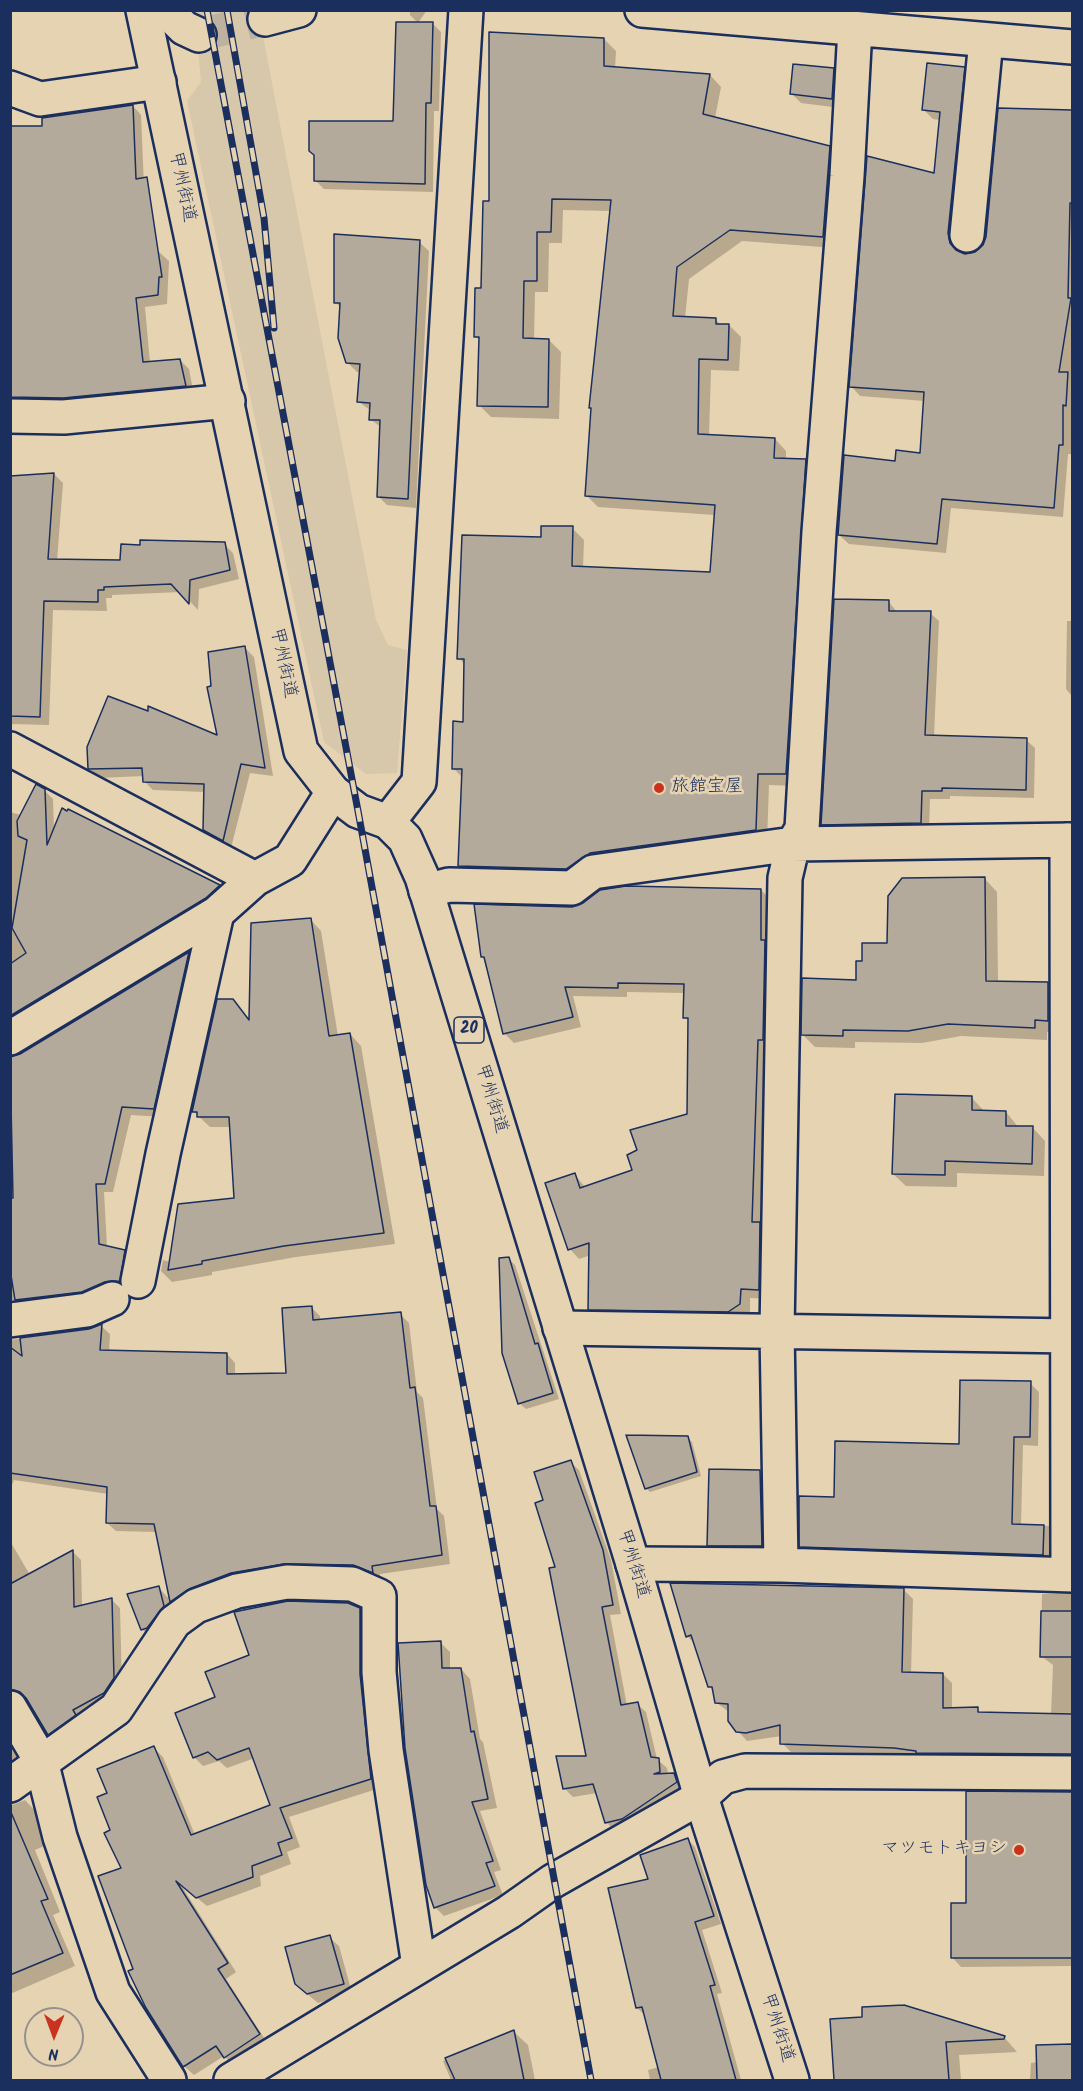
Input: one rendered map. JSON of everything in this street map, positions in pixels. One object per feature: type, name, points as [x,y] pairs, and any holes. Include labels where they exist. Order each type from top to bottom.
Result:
[{"type":"main road","name":"甲州街道","points":[[143,10],[301,752],[333,792],[358,811],[388,822],[405,839],[426,891],[633,1564],[701,1797],[792,2080]]},
{"type":"main road","points":[[172,10],[174,18],[184,28],[199,35]]},
{"type":"main road","points":[[265,19],[299,10]]},
{"type":"main road","points":[[388,822],[419,782],[466,10]]},
{"type":"main road","points":[[642,10],[864,23],[986,40],[1072,47]]},
{"type":"main road","points":[[781,1565],[777,1330],[785,878],[793,844],[802,829],[820,508],[847,176],[864,23]]},
{"type":"main road","points":[[966,235],[986,40]]},
{"type":"main road","points":[[10,88],[40,99],[159,82]]},
{"type":"main road","points":[[10,416],[64,417],[228,401]]},
{"type":"main road","points":[[10,749],[255,879]]},
{"type":"main road","points":[[10,1038],[217,913],[255,879],[290,860],[333,792]]},
{"type":"main road","points":[[426,891],[449,885],[572,888],[593,872],[793,844],[1070,840],[1070,1575],[781,1565],[633,1564]]},
{"type":"main road","points":[[10,1320],[87,1310],[125,1290],[163,1154],[217,913]]},
{"type":"main road","points":[[560,1328],[1071,1336]]},
{"type":"main road","points":[[10,1785],[116,1709],[174,1622],[196,1606],[237,1591],[287,1582],[352,1584],[379,1596],[379,1672],[386,1750],[419,1966]]},
{"type":"main road","points":[[10,1708],[41,1761],[60,1837],[112,1992],[169,2080]]},
{"type":"main road","points":[[231,2080],[509,1912],[554,1881],[701,1797],[723,1778],[745,1771],[1072,1773]]},
{"type":"shaded area","points":[[190,11],[258,11],[376,620],[388,645],[407,650],[397,773],[366,774],[324,742],[187,101],[201,82],[198,48]]},
{"type":"building","points":[[396,22],[433,22],[431,103],[426,103],[425,184],[314,181],[314,155],[309,151],[309,121],[393,121]]},
{"type":"building","points":[[489,32],[604,38],[604,66],[710,74],[703,114],[830,146],[823,237],[730,230],[677,267],[673,316],[716,318],[716,324],[729,324],[728,360],[699,359],[698,434],[775,438],[774,458],[806,459],[786,774],[758,774],[756,830],[590,853],[566,869],[458,866],[462,769],[452,769],[453,721],[463,722],[464,659],[457,659],[462,535],[541,537],[541,526],[573,526],[572,566],[710,572],[715,505],[585,496],[591,408],[589,408],[611,200],[552,199],[551,232],[537,232],[537,281],[524,281],[523,338],[549,339],[548,407],[477,406],[479,337],[474,337],[475,288],[481,288],[483,201],[489,201]]},
{"type":"building","points":[[927,63],[965,67],[948,233],[950,243],[956,250],[965,254],[975,252],[983,245],[986,237],[998,108],[1072,110],[1072,203],[1070,203],[1068,298],[1071,298],[1059,372],[1068,372],[1066,406],[1063,405],[1063,445],[1059,445],[1054,508],[942,499],[937,544],[838,535],[844,455],[895,461],[896,450],[920,453],[924,392],[849,387],[867,156],[934,173],[940,112],[922,110]]},
{"type":"building","points":[[793,64],[834,68],[832,99],[790,94]]},
{"type":"building","points":[[133,105],[136,179],[147,177],[162,277],[159,277],[158,295],[136,298],[143,362],[180,359],[186,386],[63,398],[10,397],[10,126],[42,126],[42,118]]},
{"type":"building","points":[[334,234],[420,240],[408,499],[377,497],[380,420],[369,420],[370,403],[357,402],[360,364],[346,363],[338,338],[340,303],[334,303]]},
{"type":"building","points":[[54,473],[48,559],[120,560],[121,544],[140,545],[140,540],[225,542],[230,570],[190,580],[189,604],[171,584],[104,587],[104,590],[98,590],[98,602],[44,601],[40,717],[10,716],[10,476]]},
{"type":"building","points":[[834,599],[889,600],[889,611],[931,611],[925,735],[1027,738],[1026,790],[942,788],[942,791],[922,791],[921,823],[821,825]]},
{"type":"building","points":[[245,646],[265,768],[241,764],[223,841],[203,830],[204,784],[143,782],[142,768],[88,769],[87,747],[108,696],[148,711],[148,706],[217,735],[207,687],[211,686],[208,652]]},
{"type":"building","points":[[36,784],[45,789],[47,845],[62,808],[67,811],[68,809],[220,885],[206,898],[10,1016],[10,964],[26,953],[12,928],[27,840],[18,836],[17,821]]},
{"type":"building","points":[[985,877],[986,981],[1048,982],[1048,1021],[1035,1020],[1035,1028],[948,1024],[908,1031],[843,1030],[843,1036],[801,1035],[802,978],[856,980],[856,961],[862,961],[862,943],[887,943],[888,896],[902,878]]},
{"type":"building","points":[[626,886],[761,889],[761,940],[765,940],[763,1040],[758,1040],[752,1222],[760,1222],[759,1290],[741,1289],[740,1304],[728,1312],[588,1310],[589,1243],[568,1250],[545,1183],[575,1173],[580,1188],[632,1170],[627,1155],[637,1150],[630,1130],[687,1114],[688,1018],[683,1018],[684,984],[618,983],[618,988],[565,987],[573,1017],[503,1034],[484,957],[481,957],[474,904],[572,907],[583,903],[600,890]]},
{"type":"building","points":[[311,918],[329,1036],[350,1033],[384,1233],[284,1246],[202,1261],[202,1264],[168,1270],[178,1204],[234,1198],[229,1117],[197,1117],[197,1112],[192,1112],[217,999],[233,999],[249,1020],[251,923]]},
{"type":"building","points":[[189,952],[154,1109],[122,1107],[105,1184],[96,1184],[99,1244],[125,1250],[120,1281],[105,1282],[82,1292],[15,1300],[10,1269],[10,1198],[13,1198],[10,1057],[20,1054]]},
{"type":"building","points":[[895,1094],[972,1096],[972,1110],[1006,1111],[1006,1126],[1033,1126],[1032,1164],[945,1161],[945,1175],[892,1174]]},
{"type":"building","points":[[509,1257],[535,1344],[538,1343],[553,1393],[518,1404],[502,1353],[499,1258]]},
{"type":"building","points":[[312,1306],[313,1320],[401,1312],[410,1388],[415,1387],[430,1506],[436,1506],[442,1555],[372,1566],[373,1573],[353,1565],[284,1564],[231,1573],[189,1589],[170,1602],[154,1524],[106,1523],[107,1487],[10,1473],[10,1347],[22,1356],[20,1338],[89,1329],[102,1324],[100,1350],[227,1353],[227,1374],[286,1373],[282,1308]]},
{"type":"building","points":[[960,1380],[1031,1381],[1030,1437],[1014,1437],[1012,1524],[1044,1525],[1043,1555],[799,1547],[799,1496],[834,1497],[835,1441],[959,1444]]},
{"type":"building","points":[[626,1435],[688,1436],[697,1472],[645,1489]]},
{"type":"building","points":[[571,1460],[603,1550],[613,1605],[602,1607],[621,1705],[638,1702],[651,1757],[659,1758],[660,1772],[654,1774],[674,1773],[677,1782],[622,1819],[605,1823],[593,1784],[563,1789],[556,1756],[586,1756],[549,1568],[555,1567],[535,1503],[543,1500],[534,1472]]},
{"type":"building","points":[[709,1469],[760,1470],[762,1546],[707,1546]]},
{"type":"building","points":[[73,1550],[74,1607],[112,1598],[114,1678],[104,1693],[73,1710],[76,1715],[48,1735],[26,1698],[20,1692],[10,1689],[10,1584]]},
{"type":"building","points":[[670,1583],[904,1588],[902,1672],[943,1673],[943,1708],[978,1707],[978,1712],[1072,1714],[1072,1754],[916,1753],[916,1751],[894,1748],[780,1744],[780,1725],[746,1733],[736,1732],[728,1721],[728,1704],[715,1703],[712,1687],[708,1687],[691,1635],[686,1637]]},
{"type":"building","points":[[159,1586],[164,1606],[147,1628],[141,1630],[127,1594]]},
{"type":"building","points":[[288,1601],[348,1603],[360,1608],[360,1674],[371,1779],[280,1808],[292,1838],[278,1843],[282,1855],[252,1866],[253,1877],[196,1898],[176,1881],[228,1963],[218,1969],[260,2034],[224,2058],[216,2046],[183,2067],[146,2008],[128,1971],[133,1969],[98,1876],[121,1868],[104,1833],[110,1830],[97,1797],[107,1793],[97,1769],[154,1746],[191,1835],[270,1805],[249,1748],[217,1760],[208,1752],[193,1758],[175,1713],[215,1697],[205,1672],[249,1655],[234,1612]]},
{"type":"building","points":[[1041,1611],[1072,1611],[1072,1657],[1040,1657]]},
{"type":"building","points":[[441,1641],[442,1668],[461,1668],[471,1732],[474,1731],[488,1799],[472,1802],[493,1861],[486,1863],[495,1886],[434,1908],[426,1885],[405,1748],[398,1643]]},
{"type":"building","name":"マツモトキヨシ","points":[[966,1791],[1072,1792],[1072,1958],[951,1958],[951,1903],[966,1903]]},
{"type":"building","points":[[10,1810],[48,1899],[41,1901],[63,1953],[10,1975]]},
{"type":"building","points":[[688,1838],[714,1916],[695,1922],[715,1985],[710,1986],[736,2080],[661,2080],[642,2007],[636,2008],[608,1888],[648,1879],[640,1855]]},
{"type":"building","points":[[330,1935],[344,1984],[307,1994],[295,1984],[285,1947]]},
{"type":"building","points":[[904,2005],[1005,2036],[1004,2039],[946,2042],[949,2080],[834,2080],[830,2019],[862,2017],[862,2007]]},
{"type":"building","points":[[514,2030],[524,2080],[455,2080],[445,2058]]},
{"type":"building","points":[[1072,2044],[1072,2080],[1037,2080],[1036,2045]]},
{"type":"tunnel","points":[[199,35],[265,19]]},
{"type":"railway","points":[[207,10],[358,811],[591,2080]]},
{"type":"railway","points":[[227,10],[264,218],[274,328]]},
{"type":"place","name":"旅館宝屋","points":[[659,788]]},
{"type":"place","name":"マツモトキヨシ","points":[[1019,1850]]}]
